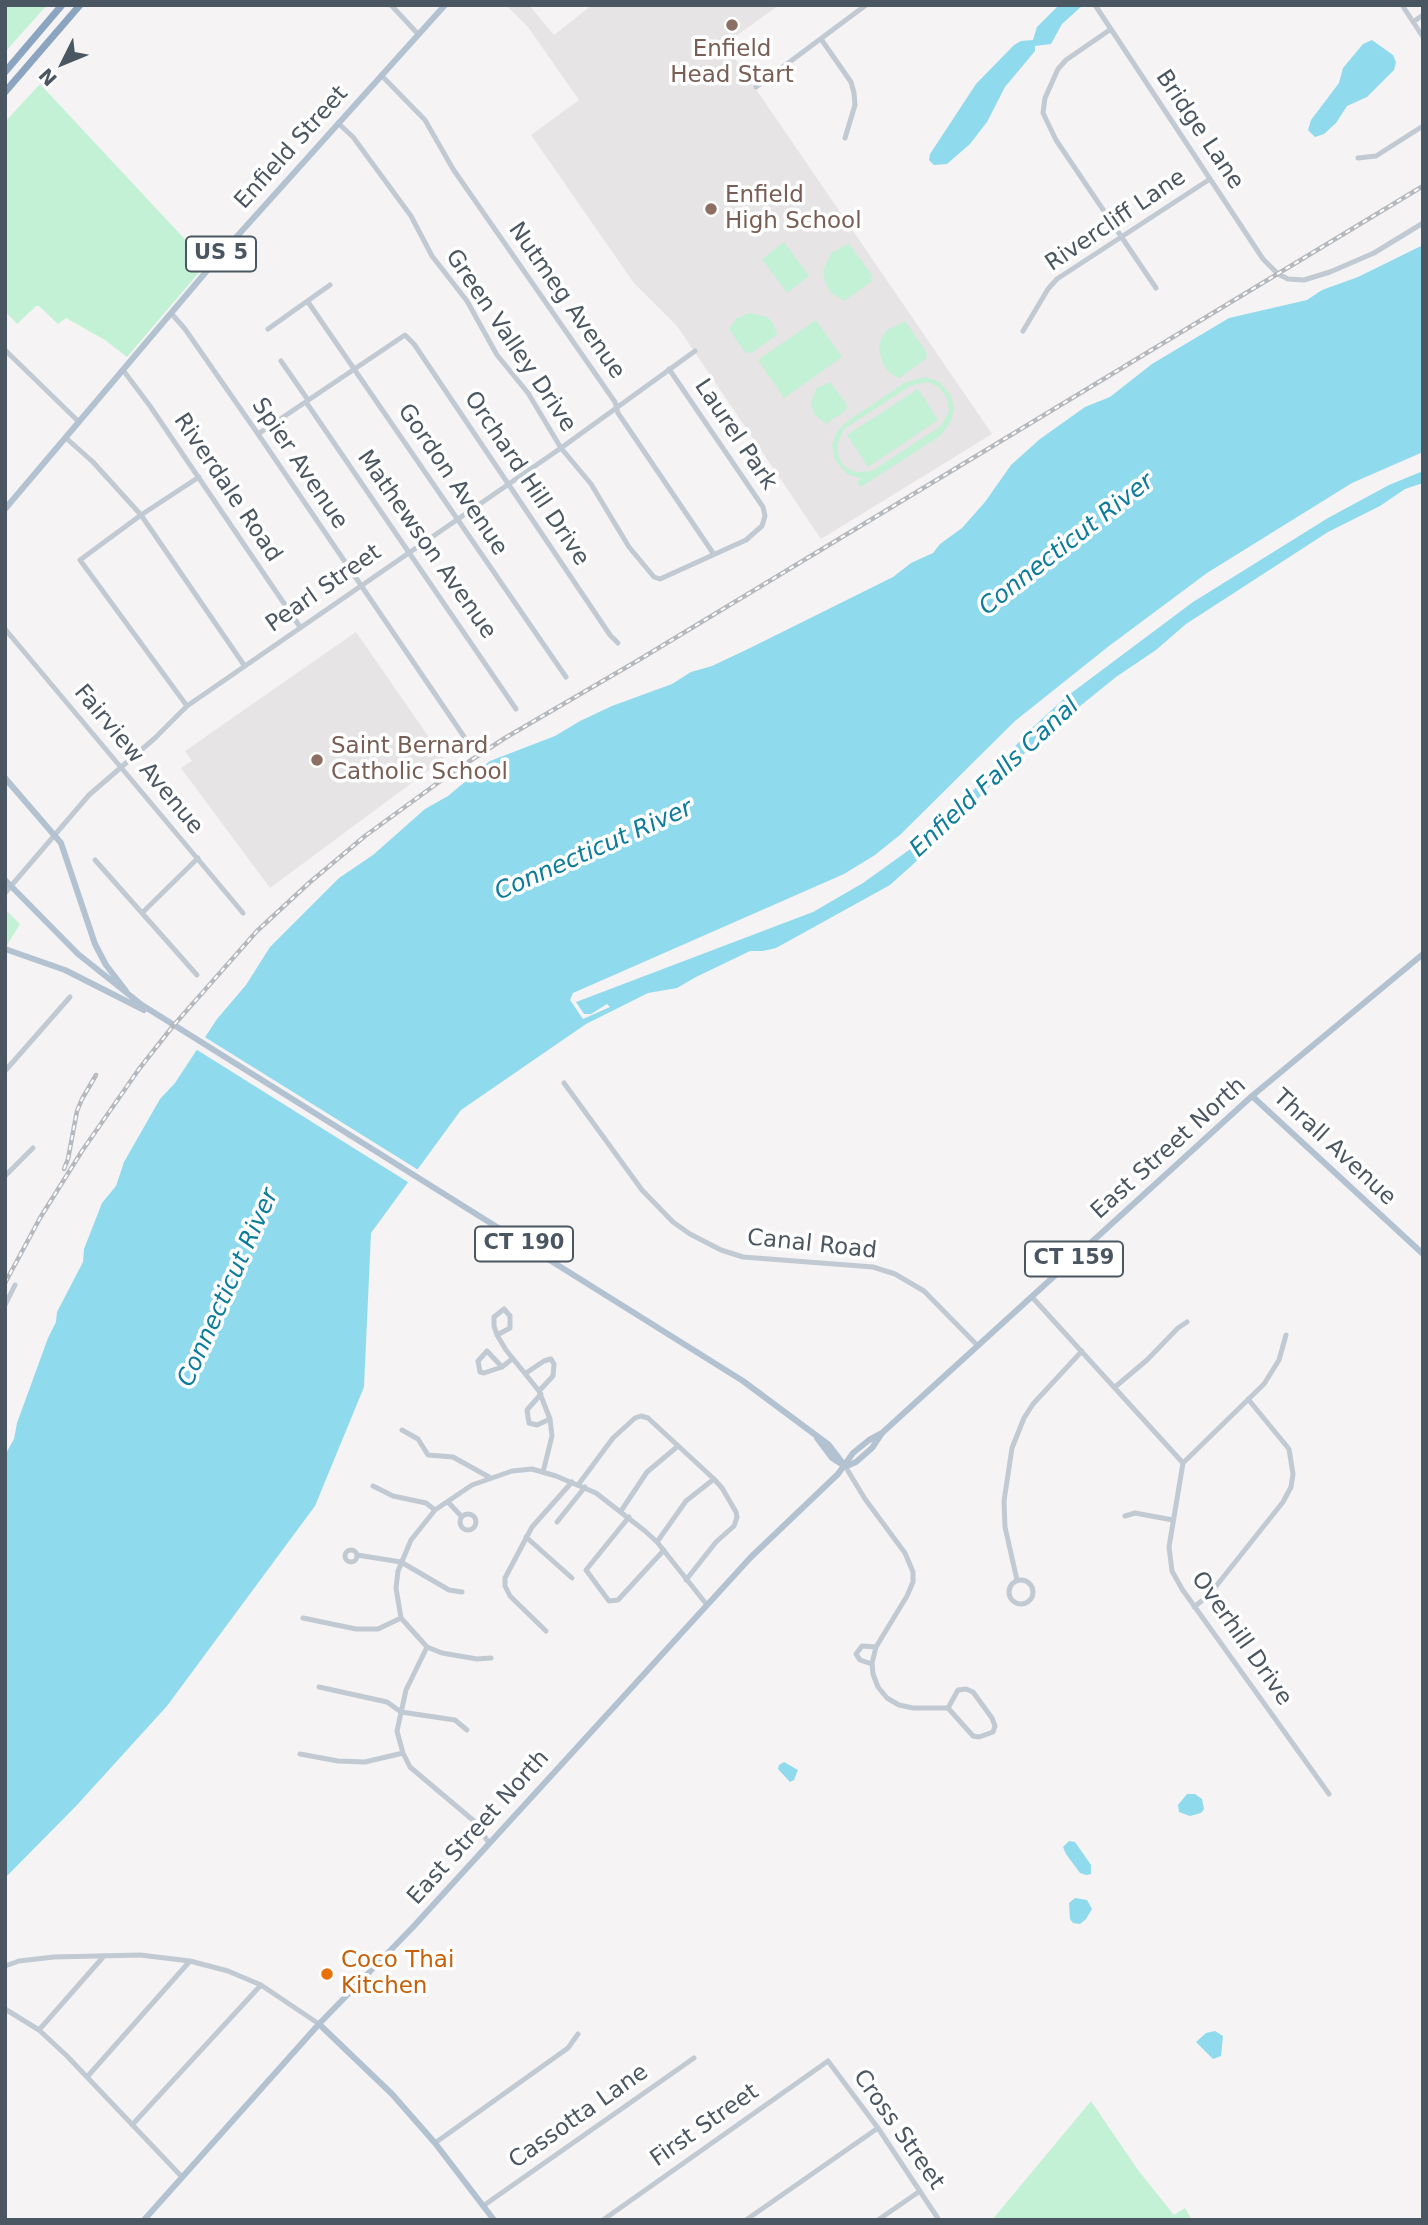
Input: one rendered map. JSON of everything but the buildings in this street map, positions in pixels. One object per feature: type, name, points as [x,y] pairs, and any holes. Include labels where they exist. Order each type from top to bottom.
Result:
[{"type":"highway","points":[[5,72],[62,5]]},
{"type":"highway","points":[[5,92],[80,5]]},
{"type":"main road","name":"Enfield Street","points":[[5,509],[171,313],[445,5]]},
{"type":"main road","points":[[5,778],[62,846],[97,950],[129,996]]},
{"type":"main road","name":"CT 190","points":[[5,880],[78,954],[129,996],[743,1381],[829,1445],[845,1466]]},
{"type":"main road","points":[[5,949],[55,966],[158,1015]]},
{"type":"main road","name":"East Street North","points":[[144,2220],[319,2024],[751,1557],[845,1466],[853,1454],[882,1433],[1252,1096],[1423,954]]},
{"type":"main road","name":"Thrall Avenue","points":[[1252,1096],[1423,1254]]},
{"type":"main road","points":[[319,2024],[392,2094],[435,2143],[494,2220]]},
{"type":"street","points":[[391,5],[418,34]]},
{"type":"street","points":[[756,87],[866,5]]},
{"type":"street","name":"Bridge Lane","points":[[1094,5],[1263,259],[1276,273],[1296,281],[1321,275],[1374,253],[1423,223]]},
{"type":"street","points":[[1402,5],[1423,37]]},
{"type":"street","points":[[1413,22],[1423,15]]},
{"type":"street","points":[[1111,29],[1066,60],[1052,81],[1043,107],[1045,121],[1156,288]]},
{"type":"street","points":[[821,38],[851,82],[854,93],[852,120],[845,138]]},
{"type":"street","name":"Nutmeg Avenue","points":[[381,75],[425,120],[453,169],[615,401],[616,408],[713,553]]},
{"type":"street","name":"Green Valley Drive","points":[[338,123],[353,137],[411,216],[432,256],[467,301],[498,355],[528,393],[561,448],[595,490],[629,547],[654,577]]},
{"type":"street","points":[[1358,158],[1376,156],[1423,126]]},
{"type":"street","name":"Rivercliff Lane","points":[[1023,331],[1057,279],[1210,179]]},
{"type":"street","points":[[268,329],[330,285]]},
{"type":"street","name":"Gordon Avenue","points":[[308,302],[566,677]]},
{"type":"street","name":"Spier Avenue","points":[[171,313],[185,328],[467,741]]},
{"type":"street","name":"Orchard Hill Drive","points":[[355,369],[405,335],[414,344],[618,643]]},
{"type":"street","points":[[5,350],[79,422]]},
{"type":"street","name":"Pearl Street","points":[[5,893],[89,794],[187,706],[510,484],[695,351]]},
{"type":"street","name":"Mathewson Avenue","points":[[281,361],[516,709]]},
{"type":"street","points":[[258,434],[355,369]]},
{"type":"street","name":"Laurel Park","points":[[654,577],[664,579],[713,553],[735,546],[755,533],[764,522],[765,516],[763,507],[669,369]]},
{"type":"street","name":"Riverdale Road","points":[[122,370],[199,477],[300,627]]},
{"type":"street","points":[[66,438],[93,462],[141,515],[244,665]]},
{"type":"street","points":[[187,706],[80,561],[141,515],[199,477]]},
{"type":"street","name":"Fairview Avenue","points":[[5,629],[243,913]]},
{"type":"street","points":[[142,913],[198,858]]},
{"type":"street","points":[[95,860],[197,975]]},
{"type":"street","points":[[5,1071],[70,997]]},
{"type":"street","name":"Canal Road","points":[[564,1083],[642,1190],[673,1222],[690,1234],[721,1250],[743,1257],[873,1267],[895,1274],[925,1291],[978,1346]]},
{"type":"street","points":[[5,1176],[33,1148]]},
{"type":"street","points":[[5,1305],[15,1285]]},
{"type":"street","points":[[1032,1297],[1183,1463],[1275,1370],[1286,1335]]},
{"type":"street","points":[[498,1335],[510,1328],[510,1315],[503,1308],[494,1317],[494,1326],[498,1335],[512,1359],[540,1393],[550,1419],[552,1436],[543,1472]]},
{"type":"street","points":[[1115,1387],[1187,1322]]},
{"type":"street","points":[[502,1367],[487,1351],[478,1361],[480,1372],[502,1367],[512,1359]]},
{"type":"street","points":[[1017,1580],[1005,1527],[1004,1501],[1012,1448],[1033,1404],[1082,1351]]},
{"type":"street","points":[[526,1373],[544,1361],[551,1359],[554,1364],[553,1376],[527,1410],[529,1423],[537,1425],[550,1419]]},
{"type":"street","points":[[1194,1607],[1209,1595],[1283,1502],[1291,1487],[1293,1474],[1289,1449],[1248,1399]]},
{"type":"street","points":[[557,1522],[578,1485],[613,1438],[641,1416],[648,1418],[714,1479],[732,1504],[737,1517],[736,1522],[686,1580]]},
{"type":"street","points":[[402,1430],[418,1439],[428,1455],[453,1457],[489,1477]]},
{"type":"street","points":[[621,1511],[647,1472],[678,1446]]},
{"type":"street","name":"Overhill Drive","points":[[1183,1463],[1169,1547],[1172,1571],[1194,1607],[1329,1794]]},
{"type":"street","points":[[845,1466],[865,1499],[905,1553],[913,1570],[913,1582],[907,1596],[876,1647],[872,1664],[878,1688],[887,1698],[899,1705],[913,1708],[948,1708],[973,1735],[979,1737],[993,1732],[995,1726],[992,1718],[973,1692],[967,1689],[958,1690],[948,1708]]},
{"type":"street","points":[[491,1658],[477,1659],[442,1653],[426,1647],[401,1618],[396,1588],[401,1562],[411,1541],[435,1510],[472,1485],[519,1469],[543,1472],[578,1485],[621,1511],[657,1542],[707,1605]]},
{"type":"street","points":[[657,1542],[686,1501],[714,1479]]},
{"type":"street","points":[[546,1630],[510,1597],[505,1578],[532,1527],[578,1485]]},
{"type":"street","points":[[373,1486],[393,1496],[426,1503],[435,1510]]},
{"type":"street","points":[[448,1502],[462,1517]]},
{"type":"street","points":[[1125,1516],[1135,1513],[1173,1520]]},
{"type":"street","points":[[629,1517],[586,1570],[610,1601],[618,1601],[664,1550]]},
{"type":"street","points":[[526,1537],[572,1578]]},
{"type":"street","points":[[357,1555],[401,1562],[449,1590],[461,1592]]},
{"type":"street","points":[[1017,1580],[1024,1580],[1032,1588],[1031,1599],[1024,1604],[1012,1601],[1009,1593],[1010,1585],[1017,1580]]},
{"type":"street","points":[[303,1618],[356,1629],[378,1629],[401,1618]]},
{"type":"street","points":[[872,1664],[860,1660],[856,1654],[862,1646],[876,1647]]},
{"type":"street","points":[[426,1647],[407,1690],[401,1712],[397,1731],[403,1753],[410,1767],[474,1821],[489,1843]]},
{"type":"street","points":[[319,1687],[387,1702],[401,1712],[455,1720],[467,1730]]},
{"type":"street","points":[[300,1754],[338,1761],[365,1762],[403,1753]]},
{"type":"street","points":[[5,1966],[35,1958],[140,1955],[190,1961],[228,1971],[261,1985],[319,2024]]},
{"type":"street","points":[[39,2030],[104,1956]]},
{"type":"street","points":[[87,2077],[190,1961]]},
{"type":"street","points":[[132,2125],[261,1985]]},
{"type":"street","points":[[5,2009],[39,2030],[181,2177]]},
{"type":"street","points":[[435,2143],[568,2048],[578,2034]]},
{"type":"street","name":"Cassotta Lane","points":[[483,2206],[694,2058]]},
{"type":"street","name":"Cross Street","points":[[828,2062],[878,2128],[939,2220]]},
{"type":"street","name":"First Street","points":[[603,2220],[828,2062]]},
{"type":"street","points":[[746,2220],[878,2128]]},
{"type":"street","points":[[878,2220],[920,2191]]},
{"type":"shaded area","name":"Enfield High School","points":[[506,5],[529,5],[554,35],[592,5],[779,5],[725,44],[992,434],[821,539],[677,326],[634,283],[531,135],[579,100],[528,27]]},
{"type":"shaded area","name":"Saint Bernard Catholic School","points":[[356,632],[444,759],[270,888],[181,768],[192,761],[185,751]]},
{"type":"green space","points":[[5,5],[47,5],[5,52]]},
{"type":"green space","points":[[40,84],[207,263],[127,357],[105,340],[66,318],[58,324],[39,306],[17,324],[5,311],[5,122]]},
{"type":"green space","points":[[784,242],[809,276],[787,293],[762,259]]},
{"type":"green space","points":[[849,244],[872,275],[871,282],[844,301],[830,292],[823,271],[831,253]]},
{"type":"green space","points":[[750,313],[767,317],[773,323],[777,335],[751,353],[745,352],[729,329],[737,318]]},
{"type":"green space","points":[[816,320],[842,357],[784,398],[758,360]]},
{"type":"green space","points":[[905,321],[927,353],[926,359],[899,378],[883,365],[879,349],[887,330]]},
{"type":"green space","points":[[925,377],[938,381],[951,395],[954,409],[950,423],[941,435],[861,487],[857,482],[861,478],[847,474],[835,460],[832,446],[836,433],[846,422],[906,382]],"holes":[[[927,382],[939,387],[947,398],[949,411],[941,426],[872,471],[855,472],[844,466],[839,458],[837,445],[844,429],[910,386]]]},
{"type":"green space","points":[[830,382],[847,405],[846,410],[826,424],[814,414],[811,402],[817,388]]},
{"type":"green space","points":[[918,389],[938,420],[868,467],[847,435]]},
{"type":"green space","points":[[5,909],[20,924],[7,945],[5,944]]},
{"type":"green space","points":[[1091,2101],[1138,2170],[1174,2215],[1185,2208],[1192,2220],[992,2220]]},
{"type":"water","points":[[1059,5],[1083,5],[1062,24],[1051,44],[1035,46],[1035,51],[1005,87],[987,122],[970,144],[947,164],[934,165],[929,160],[930,154],[976,84],[1014,45],[1033,40],[1037,27]]},
{"type":"water","points":[[1372,40],[1393,55],[1396,62],[1394,70],[1367,97],[1347,106],[1336,123],[1324,134],[1315,137],[1308,130],[1311,120],[1339,83],[1343,68],[1363,44]]},
{"type":"water","points":[[1423,245],[1423,452],[1352,483],[1207,573],[1015,721],[901,834],[875,855],[844,874],[573,993],[570,1000],[583,1019],[610,1007],[607,1004],[591,1014],[584,1014],[576,1002],[813,912],[863,883],[909,850],[982,782],[1032,728],[1066,697],[1193,602],[1328,518],[1389,485],[1423,471],[1423,483],[1405,489],[1380,506],[1328,532],[1186,624],[1043,736],[890,885],[776,948],[750,951],[677,988],[648,993],[586,1024],[461,1110],[371,1233],[364,1387],[315,1506],[167,1706],[77,1805],[5,1878],[5,1455],[14,1439],[17,1423],[56,1322],[57,1312],[83,1262],[84,1249],[102,1203],[116,1186],[124,1162],[160,1099],[175,1083],[217,1019],[246,985],[270,947],[339,878],[373,855],[425,809],[448,796],[490,761],[555,736],[580,721],[672,684],[691,672],[712,666],[893,577],[911,563],[933,553],[940,544],[962,528],[985,502],[1011,465],[1040,439],[1085,407],[1110,397],[1152,364],[1229,318],[1307,300],[1322,290],[1358,277]]},
{"type":"water","points":[[784,1762],[798,1770],[794,1780],[790,1782],[778,1769]]},
{"type":"water","points":[[1187,1794],[1195,1794],[1202,1799],[1204,1809],[1201,1813],[1190,1816],[1179,1812],[1178,1805]]},
{"type":"water","points":[[1069,1841],[1075,1842],[1091,1865],[1091,1874],[1080,1873],[1066,1854],[1063,1847]]},
{"type":"water","points":[[1075,1898],[1087,1900],[1092,1909],[1080,1924],[1073,1923],[1070,1919],[1069,1903]]},
{"type":"water","points":[[1215,2031],[1223,2036],[1221,2056],[1213,2059],[1196,2042],[1206,2033]]},
{"type":"pier","points":[[203,1036],[420,1171],[411,1184],[194,1048]]},
{"type":"railway","points":[[5,1283],[40,1218],[82,1151],[139,1069],[173,1026],[257,931],[365,836],[505,738],[1423,186]]},
{"type":"railway","points":[[64,1169],[77,1111],[96,1075]]},
{"type":"place","name":"Enfield Head Start","points":[[732,25]]},
{"type":"place","name":"Enfield High School","points":[[711,209]]},
{"type":"place","name":"Saint Bernard Catholic School","points":[[317,760]]},
{"type":"place","name":"Coco Thai Kitchen","points":[[327,1974]]},
{"type":"water label","name":"Connecticut River","points":[[1067,545]]},
{"type":"water label","name":"Enfield Falls Canal","points":[[995,778]]},
{"type":"water label","name":"Connecticut River","points":[[594,851]]},
{"type":"water label","name":"Connecticut River","points":[[229,1288]]}]
